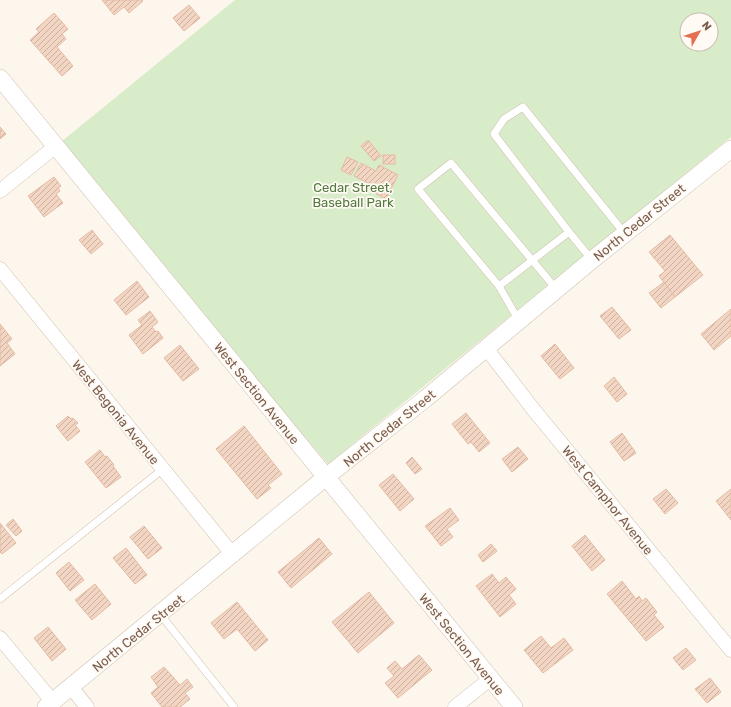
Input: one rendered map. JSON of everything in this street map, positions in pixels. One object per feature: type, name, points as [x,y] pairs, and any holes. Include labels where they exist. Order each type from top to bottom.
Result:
[{"type":"street","name":"West Section Avenue","points":[[0,78],[514,707]]},
{"type":"street","points":[[0,191],[56,146]]},
{"type":"street","name":"North Cedar Street","points":[[50,704],[326,478],[419,404],[592,260],[731,149]]},
{"type":"street","name":"West Begonia Avenue","points":[[0,269],[233,555]]},
{"type":"street","name":"West Camphor Avenue","points":[[486,348],[533,410],[731,650]]},
{"type":"street","points":[[0,638],[50,704]]},
{"type":"street","points":[[455,707],[490,679]]},
{"type":"street","points":[[71,687],[87,707]]},
{"type":"lane","points":[[592,260],[494,134],[504,119],[523,107],[625,234]]},
{"type":"lane","points":[[519,321],[499,286],[418,189],[451,163],[557,290]]},
{"type":"lane","points":[[499,286],[569,232]]},
{"type":"lane","points":[[0,599],[163,469]]},
{"type":"lane","points":[[160,614],[234,707]]},
{"type":"green space","name":"Cedar Street, Baseball Park","points":[[235,0],[731,0],[731,137],[328,464],[56,146]]},
{"type":"building","points":[[102,0],[143,1],[129,13],[124,7],[114,15]]},
{"type":"building","points":[[189,5],[200,18],[184,31],[173,18]]},
{"type":"building","points":[[54,13],[68,29],[62,34],[66,39],[57,47],[73,66],[62,76],[30,40],[39,32],[36,29]]},
{"type":"building","points":[[0,127],[6,134],[0,139]]},
{"type":"building","points":[[368,140],[381,156],[374,161],[361,146]]},
{"type":"building","points":[[383,155],[395,155],[395,164],[383,164]]},
{"type":"building","points":[[347,157],[358,162],[351,175],[341,170]]},
{"type":"building","points":[[361,163],[376,171],[379,165],[398,175],[386,199],[367,189],[370,184],[354,176]]},
{"type":"building","points":[[54,177],[61,186],[58,188],[60,191],[56,194],[63,203],[44,217],[28,196]]},
{"type":"building","points":[[92,230],[103,244],[91,254],[79,240]]},
{"type":"building","points":[[670,235],[703,275],[675,297],[659,276],[665,271],[649,252]]},
{"type":"building","points":[[137,281],[149,297],[126,315],[114,300]]},
{"type":"building","points":[[664,282],[675,297],[661,308],[649,293]]},
{"type":"building","points":[[612,307],[631,330],[619,339],[600,316]]},
{"type":"building","points":[[731,309],[731,336],[714,350],[701,334]]},
{"type":"building","points":[[150,311],[158,322],[152,327],[156,332],[158,331],[163,338],[143,354],[129,335],[142,325],[138,320]]},
{"type":"building","points":[[0,324],[12,339],[7,343],[15,354],[0,366]]},
{"type":"building","points":[[555,344],[574,368],[560,379],[541,356]]},
{"type":"building","points":[[180,345],[199,369],[183,381],[164,358]]},
{"type":"building","points":[[614,377],[627,394],[617,402],[604,386]]},
{"type":"building","points":[[466,413],[490,443],[479,452],[471,442],[468,444],[452,424]]},
{"type":"building","points":[[68,416],[71,419],[73,418],[78,423],[75,425],[80,431],[68,441],[56,426]]},
{"type":"building","points":[[244,426],[282,474],[268,485],[271,488],[257,499],[216,449]]},
{"type":"building","points":[[622,433],[636,453],[624,461],[610,442]]},
{"type":"building","points":[[518,447],[528,459],[512,472],[502,459]]},
{"type":"building","points":[[100,450],[114,465],[113,466],[121,477],[106,488],[85,462]]},
{"type":"building","points":[[412,457],[422,469],[415,474],[406,463]]},
{"type":"building","points":[[393,474],[414,499],[400,511],[379,485]]},
{"type":"building","points":[[666,489],[678,503],[665,514],[653,499]]},
{"type":"building","points":[[731,489],[731,520],[716,501]]},
{"type":"building","points":[[450,508],[459,520],[447,529],[453,537],[441,546],[425,526]]},
{"type":"building","points":[[13,519],[22,531],[16,536],[6,525]]},
{"type":"building","points":[[0,523],[16,543],[2,554],[0,552]]},
{"type":"building","points":[[144,526],[162,548],[148,559],[130,537]]},
{"type":"building","points":[[585,535],[605,560],[592,571],[572,546]]},
{"type":"building","points":[[319,538],[332,554],[291,588],[278,572]]},
{"type":"building","points":[[491,544],[497,551],[483,562],[478,555]]},
{"type":"building","points":[[126,548],[147,575],[135,584],[113,558]]},
{"type":"building","points":[[69,562],[84,580],[70,591],[56,573]]},
{"type":"building","points":[[492,574],[499,583],[506,577],[516,589],[509,595],[516,604],[500,617],[476,586]]},
{"type":"building","points":[[622,581],[636,599],[639,596],[642,601],[646,598],[657,612],[654,615],[664,627],[646,641],[607,594]]},
{"type":"building","points":[[95,584],[111,604],[92,620],[75,600]]},
{"type":"building","points":[[369,592],[394,623],[358,653],[332,622]]},
{"type":"building","points":[[237,602],[268,640],[255,651],[237,629],[224,639],[211,623]]},
{"type":"building","points":[[48,627],[66,649],[52,661],[34,638]]},
{"type":"building","points":[[541,636],[551,648],[564,638],[573,650],[543,673],[524,650]]},
{"type":"building","points":[[686,648],[696,660],[683,670],[673,658]]},
{"type":"building","points":[[419,655],[432,670],[398,698],[385,683],[394,676],[387,668],[395,661],[402,669]]},
{"type":"building","points":[[164,667],[180,685],[187,679],[193,687],[185,693],[190,699],[180,707],[162,707],[151,693],[158,687],[151,677]]},
{"type":"building","points":[[710,678],[721,692],[707,703],[695,689]]}]
